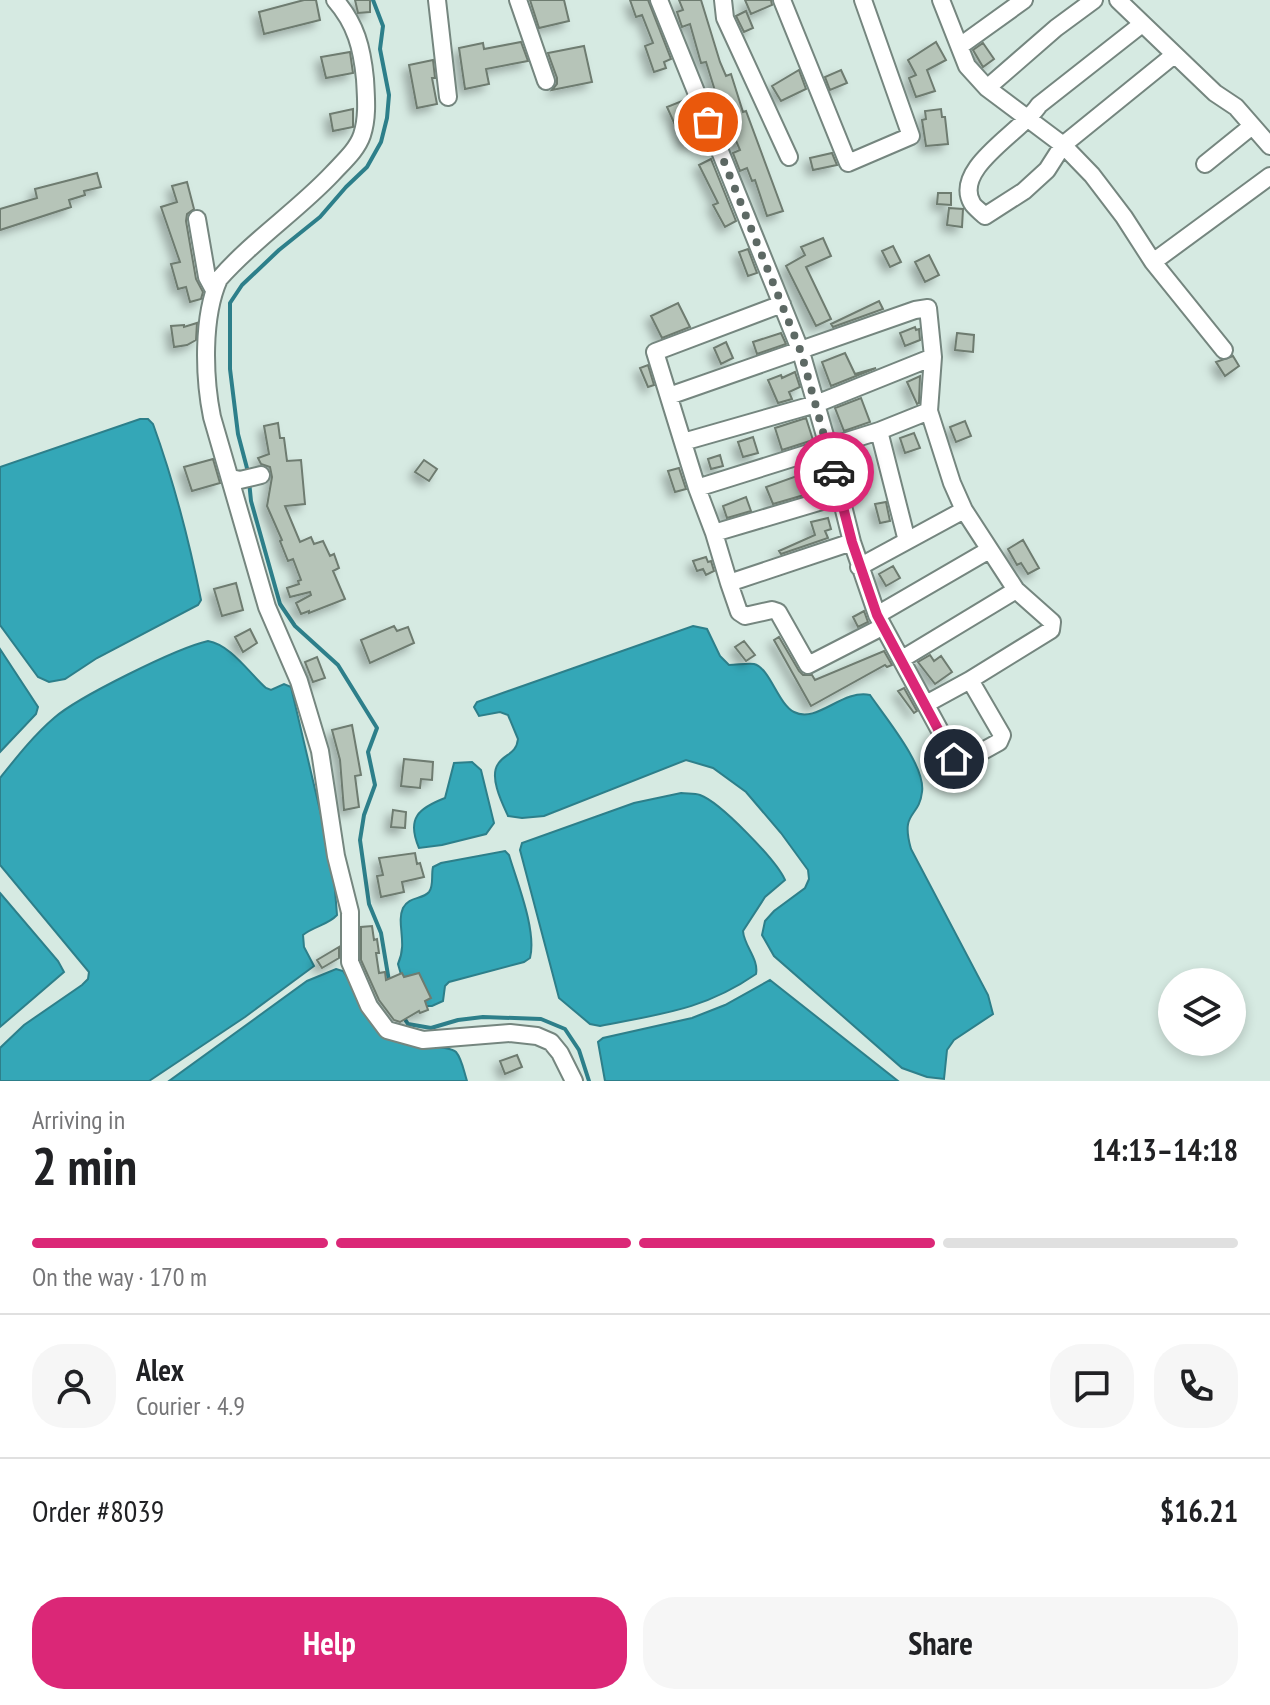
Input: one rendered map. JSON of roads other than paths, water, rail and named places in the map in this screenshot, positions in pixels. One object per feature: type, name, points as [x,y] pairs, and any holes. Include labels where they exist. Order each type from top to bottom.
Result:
[{"type":"street","points":[[335,0],[356,32],[362,52],[366,106],[361,137],[351,154],[227,270],[214,290],[206,389],[247,478],[267,607],[299,681],[320,751],[336,856],[350,912],[350,962],[369,1006],[387,1030],[423,1040],[510,1033],[537,1036],[551,1042],[574,1081]]},
{"type":"street","points":[[437,0],[448,97]]},
{"type":"street","points":[[518,0],[546,81]]},
{"type":"street","points":[[659,0],[801,352],[859,567],[880,621],[957,762],[999,742],[1002,735],[970,680]]},
{"type":"street","points":[[723,0],[725,18],[789,157]]},
{"type":"street","points":[[782,0],[848,163],[911,136],[863,0]]},
{"type":"street","points":[[942,0],[967,66],[987,88],[1063,145],[1116,206],[1153,262],[1224,350]]},
{"type":"street","points":[[960,46],[1024,0]]},
{"type":"street","points":[[987,88],[1056,28],[1094,0]]},
{"type":"street","points":[[1118,0],[1215,93],[1236,107],[1270,146]]},
{"type":"street","points":[[1142,24],[1039,105],[1031,118],[973,170],[967,183],[971,202],[985,216],[1024,191],[1047,170],[1063,145],[1174,55]]},
{"type":"street","points":[[1205,164],[1252,126]]},
{"type":"street","points":[[1153,262],[1270,176]]},
{"type":"street","points":[[197,219],[205,268],[214,290]]},
{"type":"street","points":[[782,304],[657,349],[654,355],[742,615],[778,612],[808,665],[989,550]]},
{"type":"street","points":[[669,396],[928,308],[933,357],[929,411],[952,483],[964,510],[1016,590],[1052,622],[1051,630],[926,704]]},
{"type":"street","points":[[683,442],[816,404],[933,357]]},
{"type":"street","points":[[697,488],[879,431],[929,411]]},
{"type":"street","points":[[879,431],[907,541]]},
{"type":"street","points":[[714,533],[839,496]]},
{"type":"street","points":[[859,567],[964,510]]},
{"type":"street","points":[[729,583],[852,542]]},
{"type":"street","points":[[902,659],[1016,590]]},
{"type":"water","points":[[140,419],[148,419],[153,424],[161,446],[201,600],[198,605],[97,658],[65,679],[49,682],[38,677],[0,625],[0,467]]},
{"type":"water","points":[[693,626],[707,629],[720,656],[729,665],[754,664],[760,667],[783,702],[794,712],[812,714],[850,697],[870,695],[911,756],[922,781],[922,792],[909,821],[911,849],[988,995],[993,1014],[954,1040],[947,1050],[944,1079],[902,1068],[774,956],[762,935],[765,921],[805,888],[809,879],[808,870],[746,792],[713,768],[686,760],[544,816],[508,816],[497,790],[495,776],[498,764],[513,751],[518,739],[508,715],[500,712],[479,716],[474,707],[477,702]]},
{"type":"water","points":[[208,641],[232,654],[266,688],[271,690],[284,684],[291,687],[333,866],[337,915],[303,935],[304,947],[314,966],[149,1081],[0,1081],[0,1048],[24,1025],[82,985],[88,979],[89,972],[0,865],[0,778],[39,732],[66,709],[152,663]]},
{"type":"water","points":[[0,649],[38,707],[36,714],[0,752]]},
{"type":"water","points":[[472,762],[481,770],[494,823],[486,834],[419,848],[414,829],[417,816],[428,806],[445,798],[454,763]]},
{"type":"water","points":[[681,793],[700,795],[720,808],[759,846],[785,880],[765,897],[743,931],[756,974],[718,996],[681,1009],[600,1026],[590,1024],[559,998],[520,850],[522,843],[634,803]]},
{"type":"water","points":[[505,851],[509,855],[529,921],[530,958],[449,982],[445,986],[443,1001],[432,1006],[413,1006],[398,964],[402,948],[403,908],[429,892],[433,867]]},
{"type":"water","points":[[0,893],[64,972],[0,1027]]},
{"type":"water","points":[[336,969],[343,971],[371,1020],[384,1035],[402,1043],[451,1049],[461,1062],[467,1081],[169,1081],[307,981]]},
{"type":"water","points":[[770,980],[898,1081],[605,1081],[598,1042],[603,1038],[692,1018],[725,1005]]},
{"type":"waterway","points":[[248,472],[238,434],[230,369],[230,303],[242,285],[320,217],[367,167],[381,142],[389,95],[380,49],[383,26],[373,0]]},
{"type":"waterway","points":[[249,481],[251,501],[280,604],[295,626],[338,665],[377,728],[368,752],[375,785],[364,815],[360,840],[369,904],[381,933],[389,981]]},
{"type":"waterway","points":[[402,1015],[408,1024],[431,1028],[483,1017],[541,1019],[565,1029],[579,1050],[589,1081]]}]
